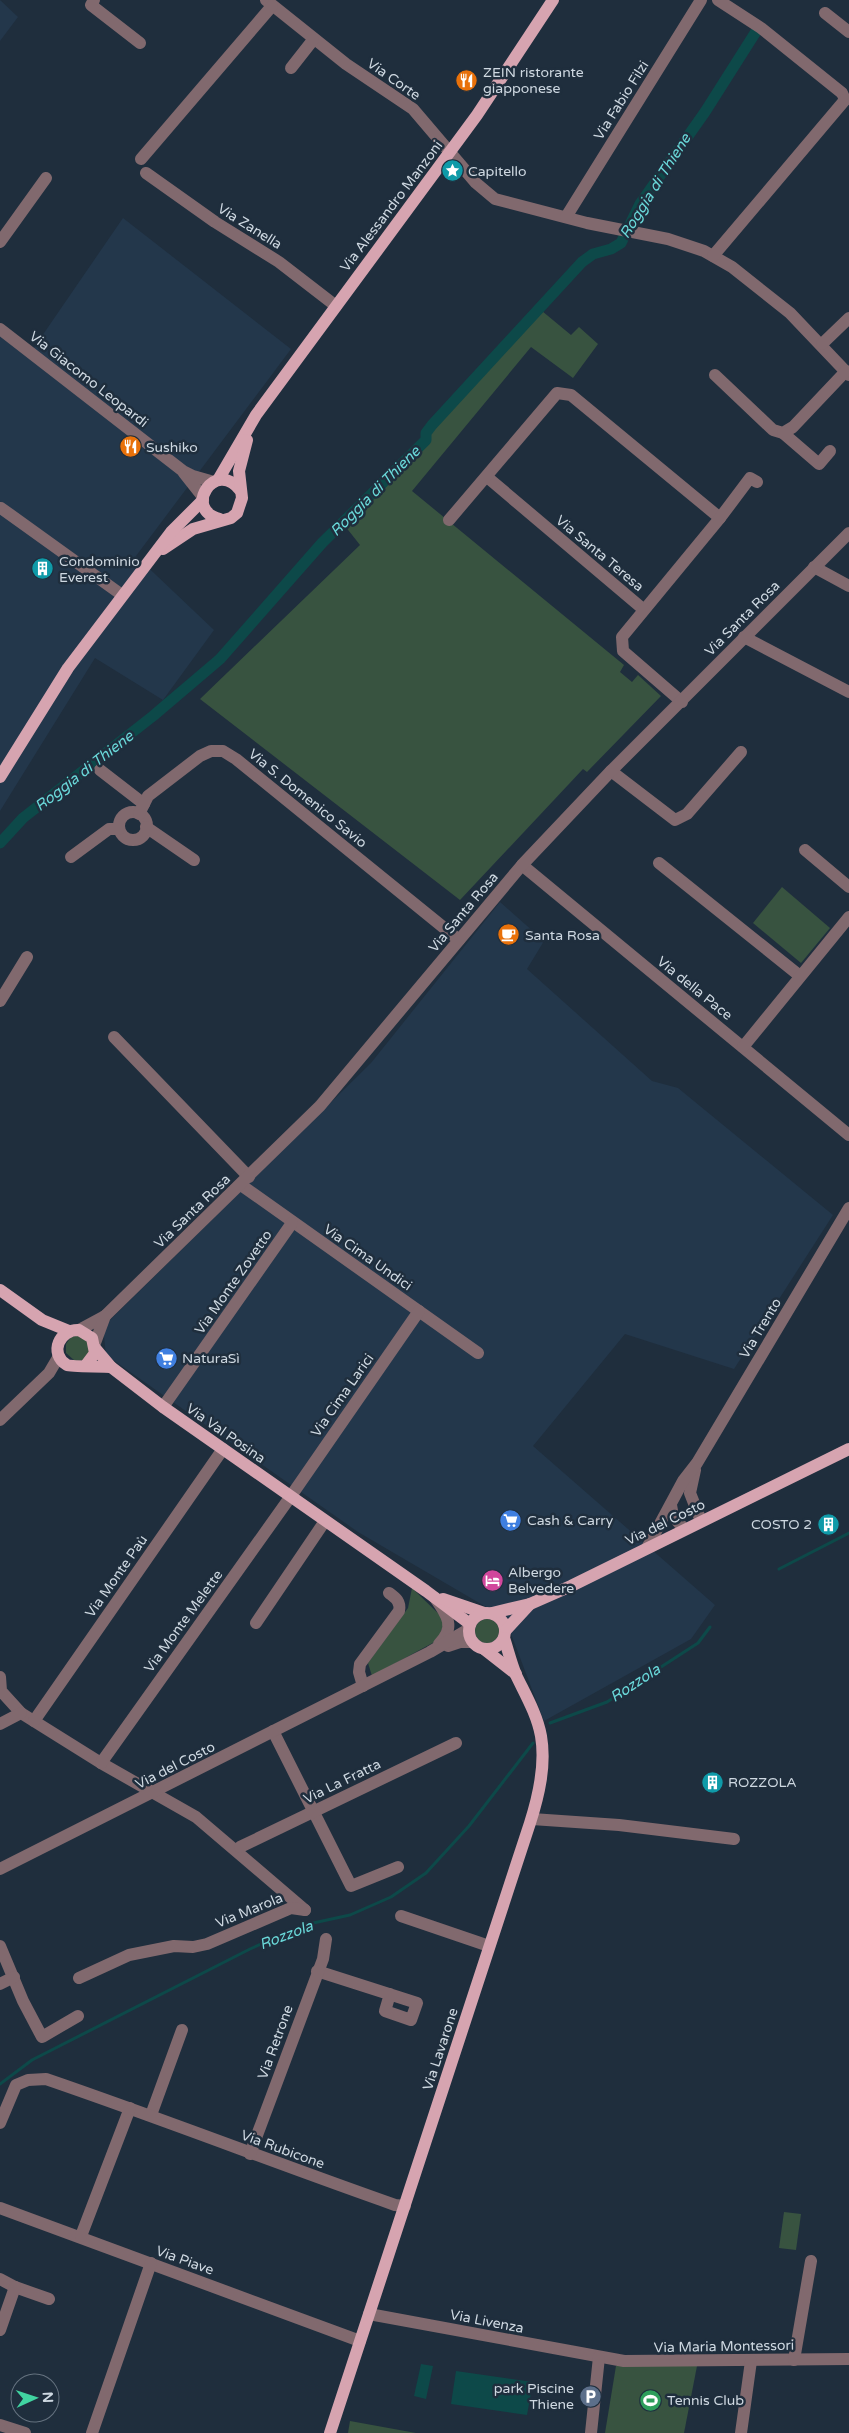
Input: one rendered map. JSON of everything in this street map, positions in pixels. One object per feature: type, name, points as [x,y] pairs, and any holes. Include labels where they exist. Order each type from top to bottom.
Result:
[{"type":"main road","name":"Via Alessandro Manzoni","points":[[2,773],[68,668],[152,556],[171,532],[203,498],[205,490],[216,481],[284,374],[450,152],[553,0]]},
{"type":"main road","name":"Via Alessandro Manzoni","points":[[152,556],[193,529],[220,519],[231,518],[240,510],[242,498],[240,490],[240,464],[249,427]]},
{"type":"main road","points":[[216,481],[232,482],[240,490]]},
{"type":"main road","points":[[203,498],[208,514],[220,519]]},
{"type":"main road","name":"Via Val Posina","points":[[0,1290],[42,1320],[59,1342]]},
{"type":"main road","name":"Via Val Posina","points":[[42,1320],[89,1334],[111,1367],[163,1407],[434,1596],[470,1627]]},
{"type":"main road","points":[[74,1330],[59,1342],[59,1356],[71,1366],[111,1367]]},
{"type":"main road","points":[[86,1365],[93,1358],[95,1345]]},
{"type":"main road","name":"Via del Costo","points":[[488,1613],[530,1604],[849,1449]]},
{"type":"main road","name":"Via Val Posina","points":[[434,1596],[488,1613]]},
{"type":"main road","points":[[505,1634],[502,1619],[488,1613],[476,1616],[470,1627],[479,1646],[496,1647],[530,1604]]},
{"type":"main road","name":"Via Lavarone","points":[[330,2433],[532,1819],[541,1780],[543,1757],[541,1734],[527,1695],[516,1674],[505,1634]]},
{"type":"main road","name":"Via Lavarone","points":[[479,1646],[516,1674]]},
{"type":"street","points":[[94,0],[91,5],[140,43]]},
{"type":"street","name":"Via Fabio Filzi","points":[[566,217],[701,0]]},
{"type":"street","points":[[713,256],[848,100],[842,93],[762,28],[718,0]]},
{"type":"street","points":[[141,159],[269,3]]},
{"type":"street","name":"Via Corte","points":[[269,3],[346,64],[413,108],[476,183],[495,199],[612,228],[668,239],[713,256],[732,267],[790,313],[822,344],[847,373]]},
{"type":"street","points":[[825,12],[849,32]]},
{"type":"street","points":[[291,68],[314,40]]},
{"type":"street","name":"Via Zanella","points":[[146,173],[215,222],[278,262],[336,306]]},
{"type":"street","points":[[0,242],[46,178]]},
{"type":"street","points":[[822,344],[849,318]]},
{"type":"street","name":"Via Giacomo Leopardi","points":[[0,329],[182,471],[193,476],[216,481]]},
{"type":"street","points":[[783,434],[793,427],[847,373]]},
{"type":"street","points":[[715,375],[772,430],[783,434],[818,464],[830,451]]},
{"type":"street","points":[[449,520],[557,393],[571,395],[720,518]]},
{"type":"street","name":"Via Giacomo Leopardi","points":[[182,471],[203,498]]},
{"type":"street","name":"Via Santa Teresa","points":[[487,477],[643,609],[622,637],[623,651],[682,702]]},
{"type":"street","points":[[643,609],[720,518],[750,478],[757,482]]},
{"type":"street","points":[[1,508],[122,595]]},
{"type":"street","name":"Via Santa Rosa","points":[[74,1330],[105,1316],[320,1106],[522,865],[611,771],[849,533]]},
{"type":"street","points":[[814,567],[849,586]]},
{"type":"street","points":[[744,637],[849,692]]},
{"type":"street","name":"Via S. Domenico Savio","points":[[141,809],[148,796],[200,756],[211,751],[223,751],[236,759],[459,940]]},
{"type":"street","points":[[611,771],[674,820],[687,814],[741,752]]},
{"type":"street","points":[[100,770],[141,809],[146,827],[194,860]]},
{"type":"street","points":[[119,829],[123,816],[141,809]]},
{"type":"street","points":[[119,829],[124,836],[132,840],[140,838],[146,827]]},
{"type":"street","points":[[71,858],[109,829],[119,829]]},
{"type":"street","points":[[804,850],[849,886]]},
{"type":"street","points":[[659,863],[800,976]]},
{"type":"street","name":"Via della Pace","points":[[522,865],[849,1135]]},
{"type":"street","points":[[743,1047],[800,976],[847,923]]},
{"type":"street","points":[[0,1001],[27,957]]},
{"type":"street","name":"Via Cima Undici","points":[[114,1037],[245,1181],[292,1223],[478,1353]]},
{"type":"street","name":"Via Trento","points":[[647,1548],[684,1481],[697,1463],[849,1208]]},
{"type":"street","name":"Via Monte Zovetto","points":[[163,1407],[292,1223]]},
{"type":"street","name":"Via Cima Larici","points":[[291,1496],[419,1312]]},
{"type":"street","name":"Via Santa Rosa","points":[[95,1345],[105,1316]]},
{"type":"street","points":[[0,1419],[49,1373],[59,1356]]},
{"type":"street","points":[[49,1373],[71,1366]]},
{"type":"street","name":"Via Monte Paù","points":[[34,1721],[223,1449]]},
{"type":"street","name":"Via Trento","points":[[697,1463],[690,1493],[701,1521]]},
{"type":"street","name":"Via Monte Melette","points":[[101,1763],[291,1496]]},
{"type":"street","points":[[671,1505],[673,1516],[684,1529]]},
{"type":"street","points":[[256,1623],[325,1520]]},
{"type":"street","points":[[363,1686],[359,1672],[360,1664],[399,1611],[400,1606],[397,1600],[389,1593]]},
{"type":"street","points":[[434,1596],[444,1610],[449,1624],[448,1635],[434,1650]]},
{"type":"street","name":"Via del Costo","points":[[0,1870],[434,1650],[470,1627]]},
{"type":"street","name":"Via del Costo","points":[[434,1650],[460,1642],[479,1646]]},
{"type":"street","points":[[0,1677],[1,1691],[21,1713],[153,1793]]},
{"type":"street","points":[[0,1724],[21,1713]]},
{"type":"street","points":[[273,1731],[351,1886],[398,1867]]},
{"type":"street","name":"Via La Fratta","points":[[240,1847],[456,1743]]},
{"type":"street","name":"Via Marola","points":[[79,1978],[129,1955],[174,1946],[193,1947],[207,1944],[291,1908],[305,1910],[196,1817],[153,1793]]},
{"type":"street","points":[[532,1819],[619,1825],[734,1839]]},
{"type":"street","points":[[401,1916],[489,1946]]},
{"type":"street","name":"Via Retrone","points":[[250,2154],[323,1959],[326,1939]]},
{"type":"street","points":[[0,1946],[23,2002],[42,2038],[78,2016]]},
{"type":"street","points":[[317,1972],[390,1994]]},
{"type":"street","points":[[0,1984],[14,1977]]},
{"type":"street","points":[[151,2115],[182,2030]]},
{"type":"street","name":"Via Rubicone","points":[[0,2124],[16,2084],[28,2080],[46,2079],[151,2115],[250,2154],[395,2206],[405,2206]]},
{"type":"street","points":[[81,2236],[130,2108]]},
{"type":"street","name":"Via Piave","points":[[0,2208],[81,2236],[360,2341]]},
{"type":"street","points":[[794,2360],[811,2261]]},
{"type":"street","points":[[92,2433],[151,2263]]},
{"type":"street","points":[[0,2279],[15,2287],[49,2299]]},
{"type":"street","points":[[0,2330],[15,2287]]},
{"type":"street","name":"Via Livenza","points":[[370,2314],[599,2357]]},
{"type":"street","points":[[591,2433],[599,2357]]},
{"type":"street","name":"Via Maria Montessori","points":[[599,2357],[624,2361],[849,2359]]},
{"type":"street","points":[[741,2433],[751,2361]]},
{"type":"street","points":[[0,2425],[25,2433]]},
{"type":"shaded area","points":[[0,0],[18,17],[0,41]]},
{"type":"shaded area","points":[[123,218],[291,349],[136,556],[214,630],[163,700],[95,658],[0,811],[0,330],[31,352]]},
{"type":"shaded area","points":[[542,311],[571,335],[579,327],[598,344],[573,378],[531,347],[412,491],[624,665],[620,672],[632,682],[638,675],[661,696],[587,772],[583,769],[460,900],[200,699],[360,545],[345,526]]},
{"type":"shaded area","points":[[782,887],[830,928],[801,963],[753,923]]},
{"type":"shaded area","points":[[500,902],[544,941],[527,969],[652,1081],[678,1088],[833,1215],[734,1369],[625,1334],[533,1446],[715,1605],[691,1639],[544,1721],[505,1618],[358,1532],[106,1355],[103,1327],[371,1063]]},
{"type":"shaded area","points":[[80,1335],[92,1347],[84,1360],[75,1361],[66,1353],[66,1344],[71,1337]]},
{"type":"shaded area","points":[[412,1588],[445,1620],[438,1640],[372,1676],[368,1663],[408,1608]]},
{"type":"shaded area","points":[[487,1619],[496,1622],[499,1631],[496,1640],[487,1643],[478,1640],[475,1631],[478,1622]]},
{"type":"shaded area","points":[[784,2212],[801,2214],[796,2250],[779,2248]]},
{"type":"shaded area","points":[[421,2364],[433,2366],[426,2399],[414,2396]]},
{"type":"shaded area","name":"Tennis Club","points":[[616,2366],[697,2366],[684,2433],[605,2433]]},
{"type":"shaded area","points":[[456,2371],[533,2382],[527,2415],[451,2404]]},
{"type":"shaded area","points":[[350,2421],[416,2433],[348,2433]]},
{"type":"waterway","name":"Roggia di Thiene","points":[[0,843],[23,818],[153,716],[220,659],[322,543],[426,440],[426,433],[432,425],[582,262],[593,254],[611,249],[621,243],[640,204],[705,112],[757,30]]},
{"type":"waterway","name":"Rozzola","points":[[779,1569],[849,1533]]},
{"type":"waterway","name":"Rozzola","points":[[550,1723],[607,1702],[698,1643],[710,1627]]},
{"type":"waterway","name":"Rozzola","points":[[0,2084],[32,2060],[250,1949],[304,1925],[350,1915],[391,1897],[426,1873],[469,1826],[533,1743]]},
{"type":"place","name":"ZEIN ristorante giapponese","points":[[467,80]]},
{"type":"place","name":"Capitello","points":[[452,171]]},
{"type":"place","name":"Sushiko","points":[[130,447]]},
{"type":"place","name":"Condominio Everest","points":[[43,569]]},
{"type":"place","name":"Santa Rosa","points":[[509,935]]},
{"type":"place","name":"NaturaSì","points":[[166,1358]]},
{"type":"place","name":"Cash & Carry","points":[[511,1520]]},
{"type":"place","name":"COSTO 2","points":[[828,1524]]},
{"type":"place","name":"Albergo Belvedere","points":[[492,1580]]},
{"type":"place","name":"ROZZOLA","points":[[712,1782]]},
{"type":"place","name":"park Piscine Thiene","points":[[590,2396]]},
{"type":"place","name":"Tennis Club","points":[[651,2400]]}]
